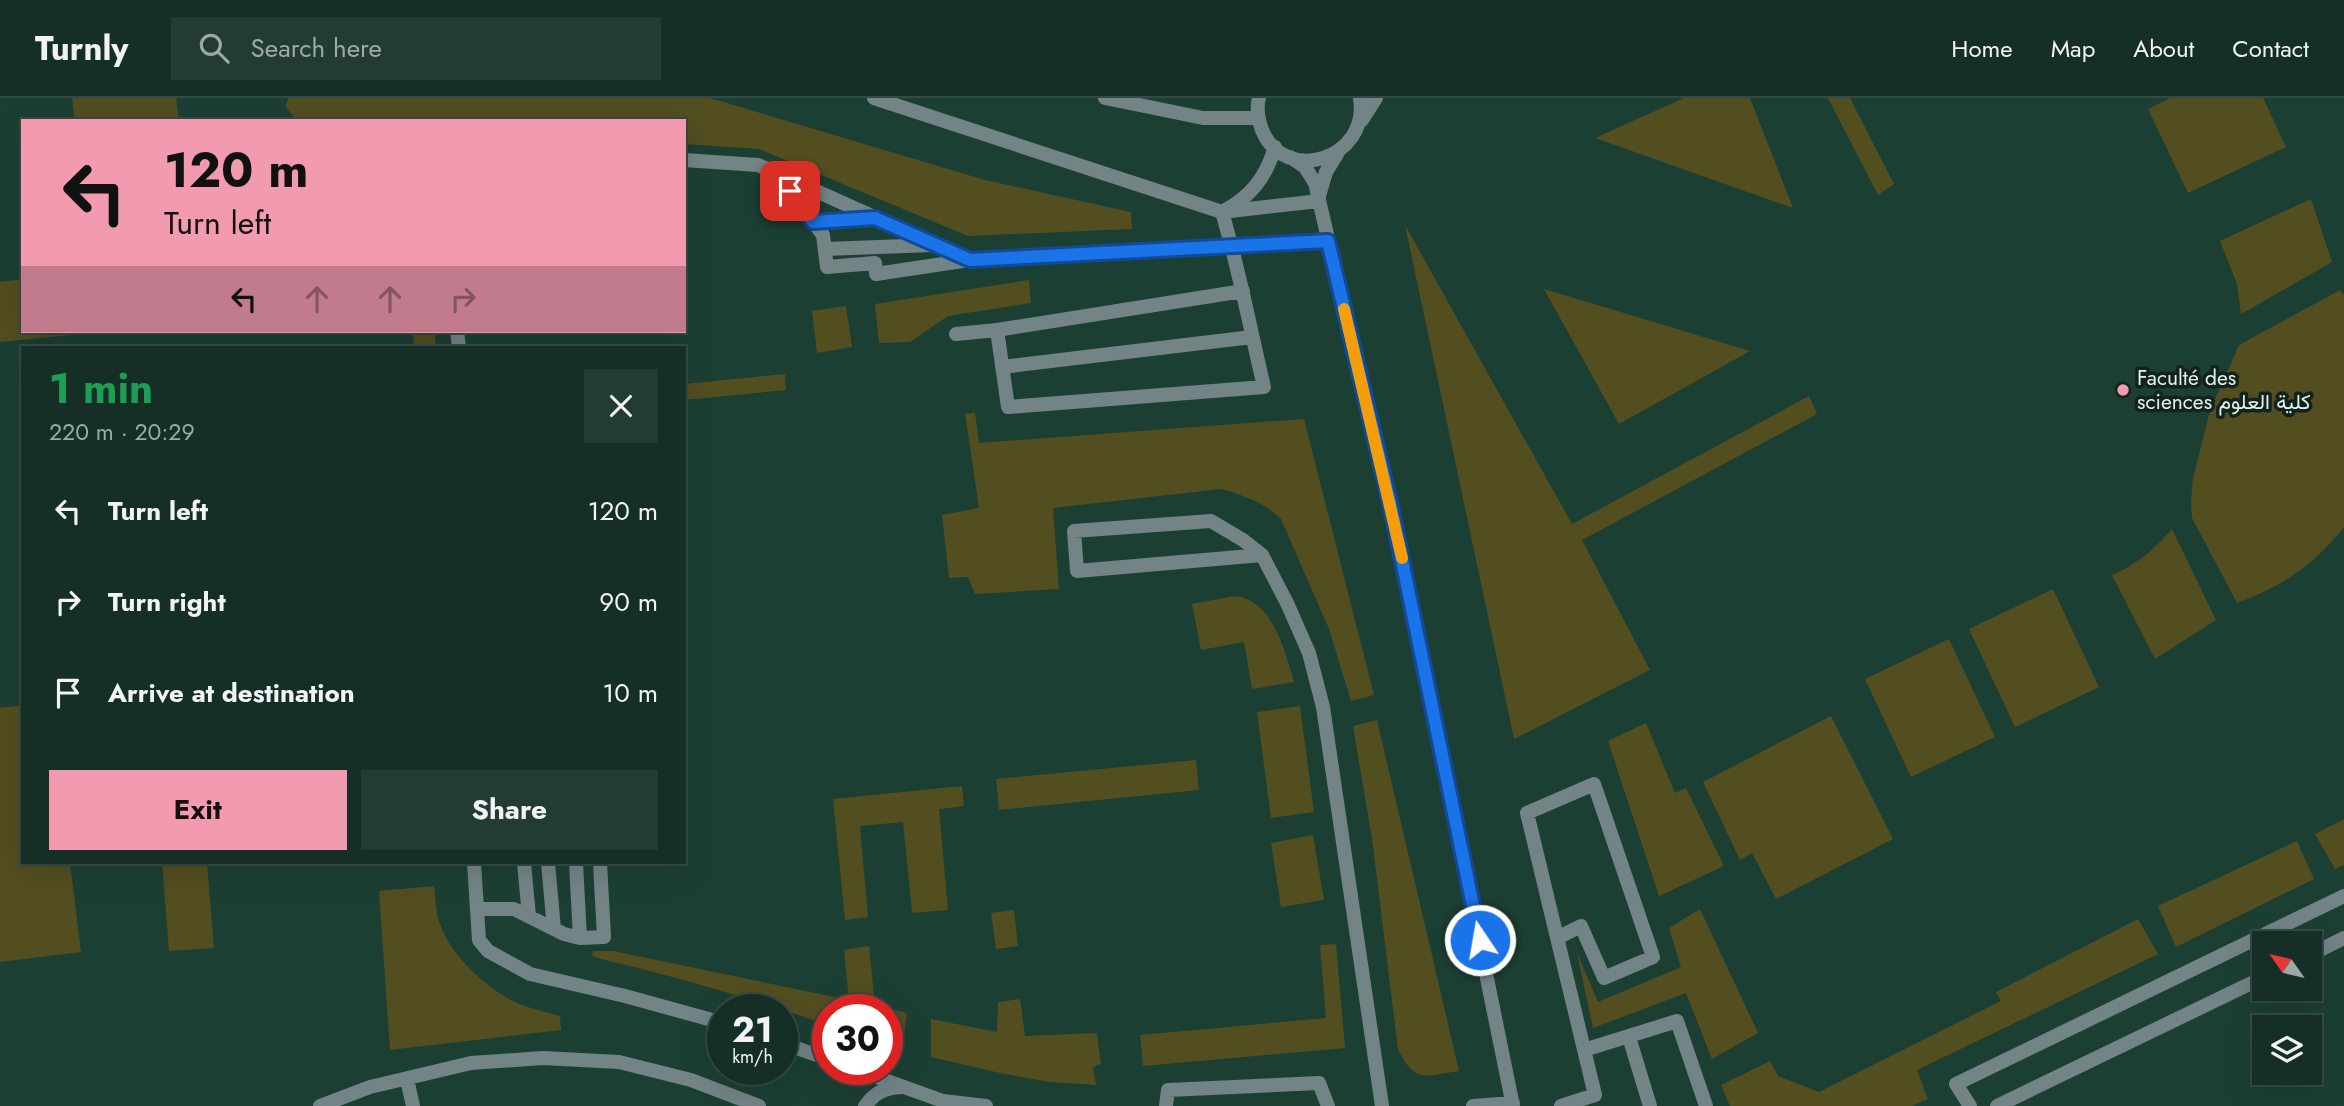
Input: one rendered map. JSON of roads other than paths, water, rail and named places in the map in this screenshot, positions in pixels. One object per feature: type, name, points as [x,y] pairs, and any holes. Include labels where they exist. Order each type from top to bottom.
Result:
[{"type":"street","points":[[874,98],[1222,212],[1319,201]]},
{"type":"street","points":[[1105,98],[1203,118],[1258,118]]},
{"type":"street","points":[[1259,98],[1258,118],[1264,134],[1275,147],[1306,167],[1313,177],[1391,507],[1513,1104],[1473,1106]]},
{"type":"street","points":[[1359,124],[1362,109],[1360,98]]},
{"type":"street","points":[[1290,157],[1324,159],[1339,151],[1351,140],[1376,98]]},
{"type":"street","points":[[1222,212],[1238,204],[1262,180],[1275,147]]},
{"type":"street","points":[[1319,201],[1321,183],[1339,151]]},
{"type":"street","points":[[686,160],[758,165],[970,260]]},
{"type":"street","points":[[779,175],[823,235],[827,267],[875,263],[876,274],[970,260],[1328,241]]},
{"type":"street","points":[[997,330],[1008,407],[1264,387],[1233,245],[1222,212]]},
{"type":"street","points":[[813,222],[875,218]]},
{"type":"street","points":[[825,249],[936,244]]},
{"type":"street","points":[[956,334],[997,330],[1243,291]]},
{"type":"street","points":[[1002,367],[1252,337]]},
{"type":"street","points":[[1262,555],[1077,571],[1074,531],[1211,521],[1244,540],[1262,555],[1309,653],[1323,707],[1382,1106]]},
{"type":"street","points":[[1557,938],[1581,926],[1604,978],[1653,957],[1594,784],[1527,813],[1557,938],[1584,1050],[1597,1100],[1561,1106]]},
{"type":"street","points":[[474,864],[479,940],[488,951],[530,974],[707,1019]]},
{"type":"street","points":[[524,864],[529,916]]},
{"type":"street","points":[[548,864],[554,929]]},
{"type":"street","points":[[576,864],[580,938]]},
{"type":"street","points":[[477,909],[514,909],[564,934],[580,938],[604,937],[600,864]]},
{"type":"street","points":[[1970,1106],[1956,1084],[2344,896]]},
{"type":"street","points":[[2322,949],[2344,939]]},
{"type":"street","points":[[1997,1106],[2252,983]]},
{"type":"street","points":[[1584,1050],[1677,1021],[1706,1106]]},
{"type":"street","points":[[1629,1037],[1650,1106]]},
{"type":"street","points":[[320,1106],[370,1087],[471,1063],[543,1058],[619,1062],[691,1080],[759,1106]]},
{"type":"street","points":[[407,1079],[413,1106]]},
{"type":"street","points":[[1166,1106],[1168,1090],[1319,1083],[1328,1106]]},
{"type":"street","points":[[865,1085],[865,1105]]},
{"type":"street","points":[[898,1085],[947,1104],[986,1106]]},
{"type":"street","points":[[865,1105],[876,1093],[889,1088],[904,1087]]},
{"type":"place","name":"Faculté des sciences كلية العلوم","points":[[2123,390]]}]
